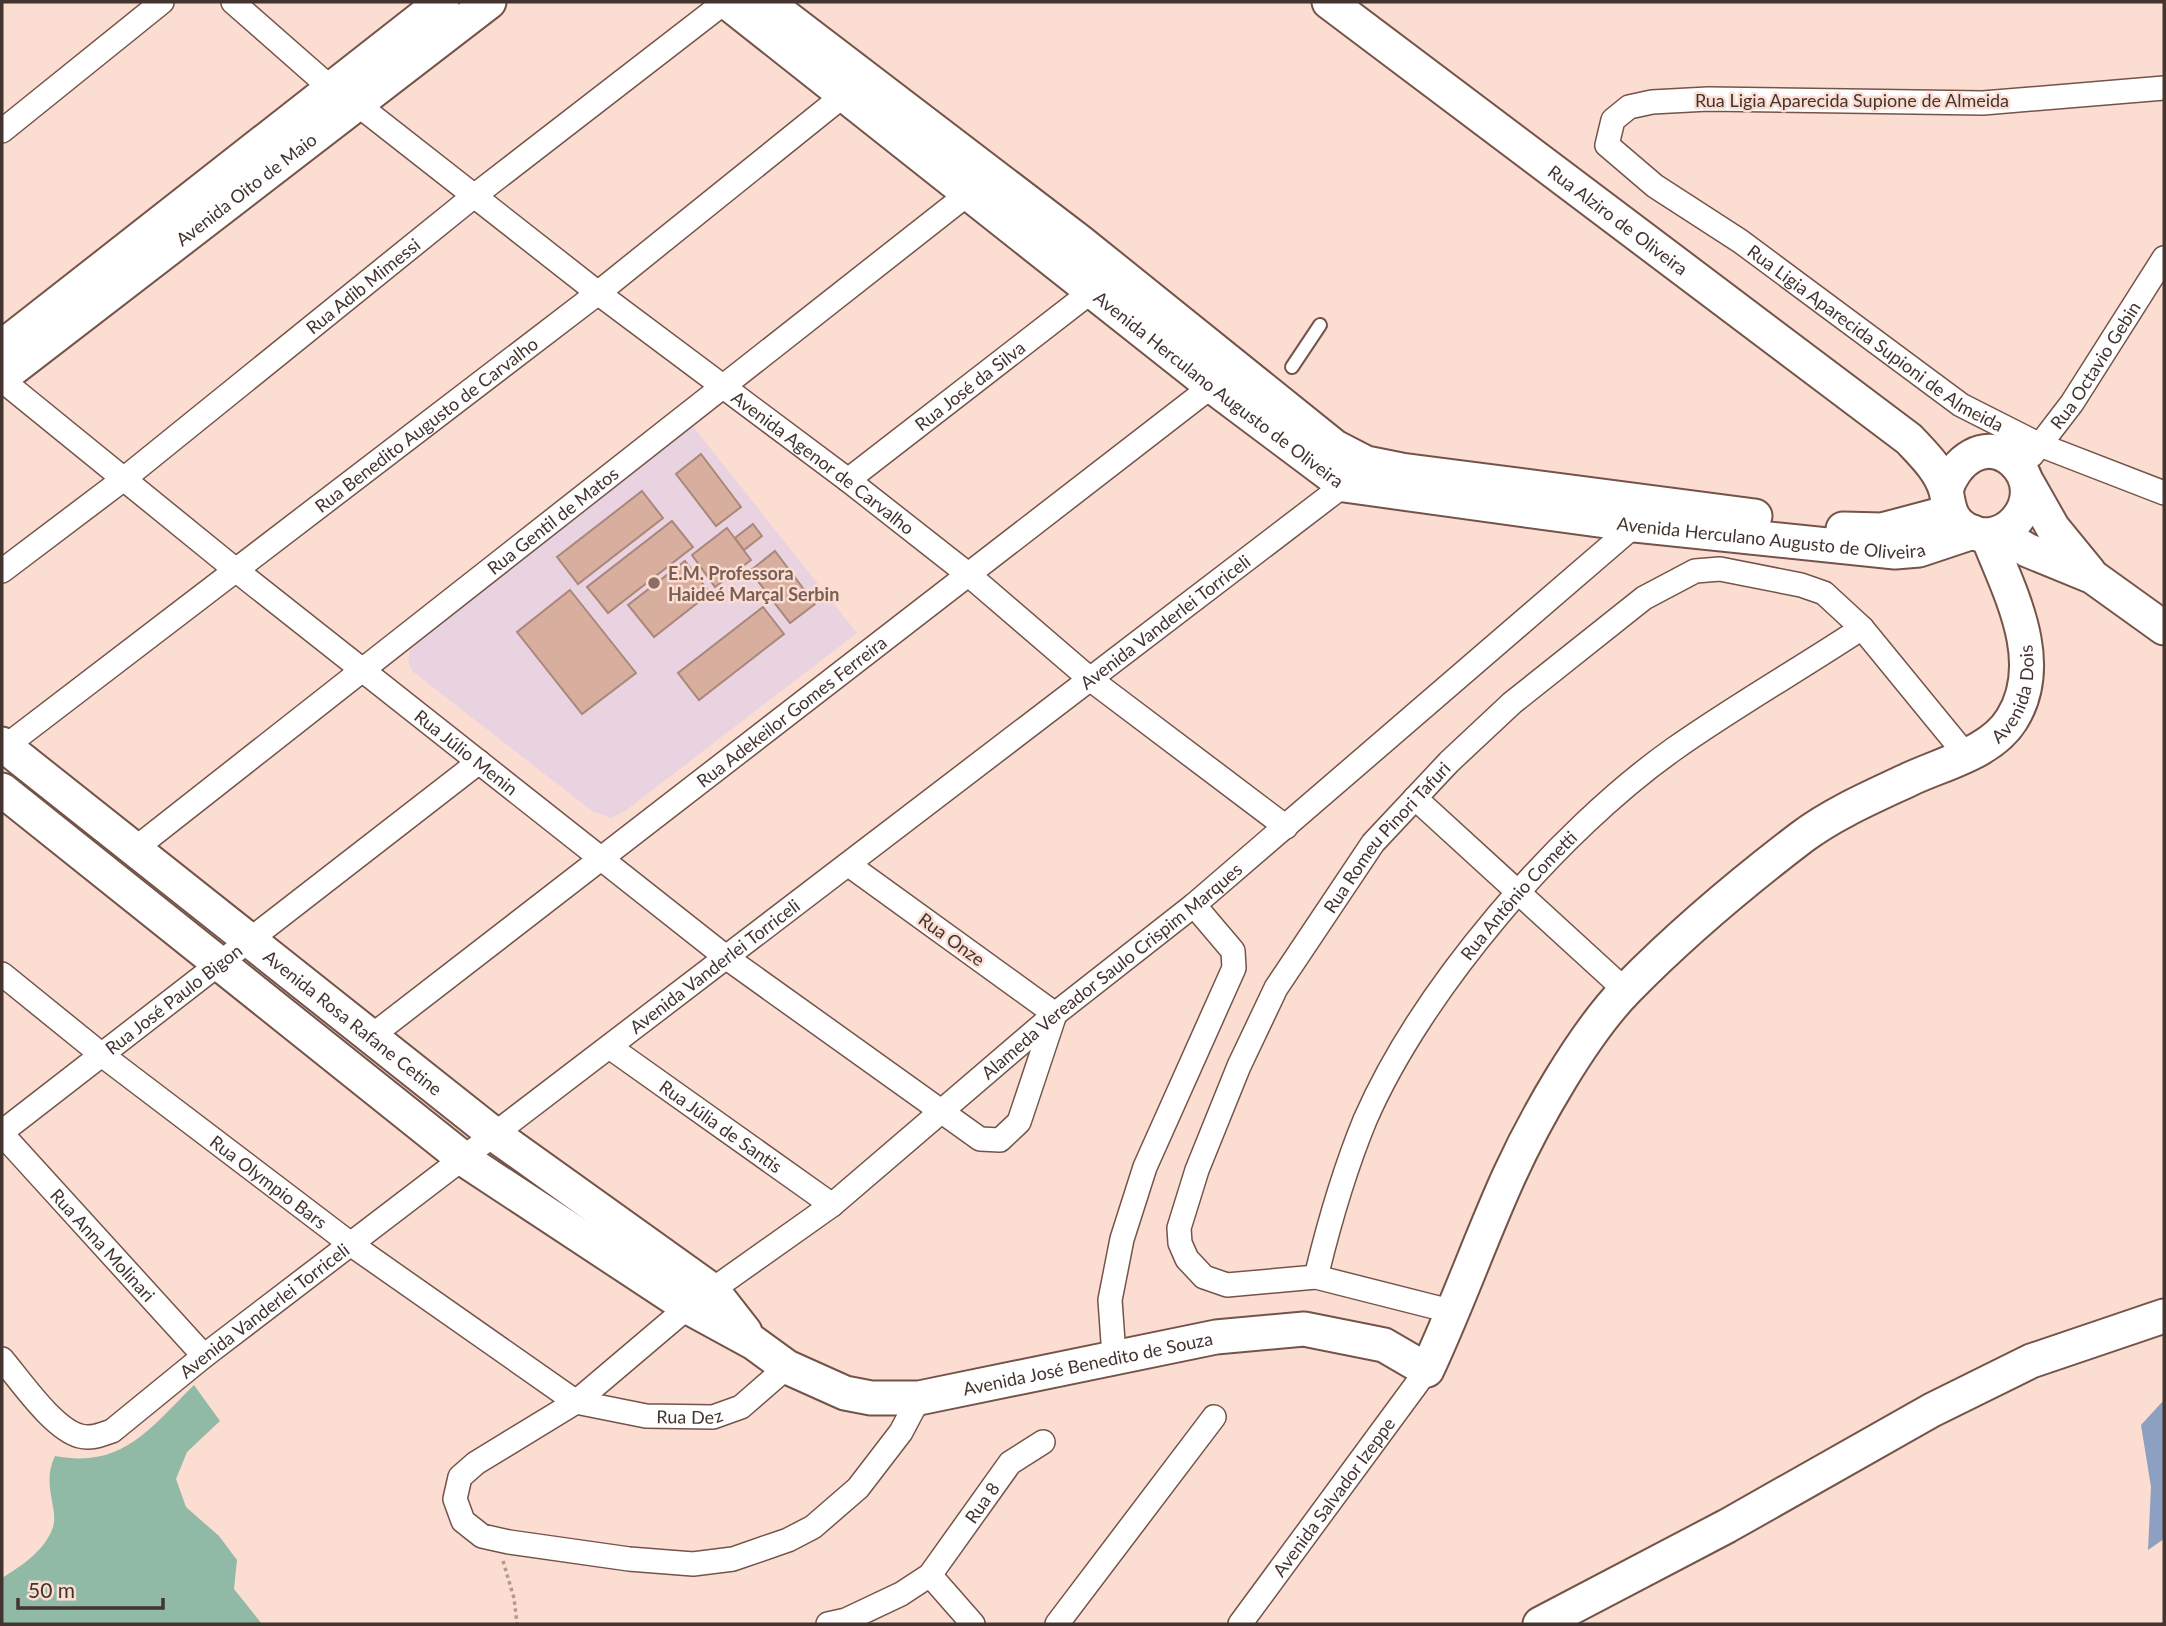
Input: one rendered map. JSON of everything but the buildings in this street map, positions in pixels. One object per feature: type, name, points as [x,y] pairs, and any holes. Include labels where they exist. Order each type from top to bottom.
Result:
[{"type":"street","points":[[2,131],[162,2]]},
{"type":"street","name":"Avenida Agenor de Carvalho","points":[[233,2],[345,97],[598,293],[848,480],[969,575],[1090,679],[1286,827]]},
{"type":"street","name":"Avenida Oito de Maio","points":[[2,378],[345,97],[442,2]]},
{"type":"street","name":"Avenida Oito de Maio","points":[[2,347],[345,97],[489,2]]},
{"type":"street","name":"Avenida Herculano Augusto de Oliveira","points":[[726,2],[1212,386],[1355,474],[1634,525],[1895,552],[1919,550],[1971,521]]},
{"type":"street","name":"Rua Adib Mimessi","points":[[2,570],[125,478],[474,196],[726,2]]},
{"type":"street","name":"Avenida Herculano Augusto de Oliveira","points":[[766,2],[1079,241],[1335,447],[1355,474]]},
{"type":"street","name":"Rua Alziro de Oliveira","points":[[1329,2],[1909,439],[1932,464],[1971,521],[2027,550],[2093,577],[2164,628]]},
{"type":"street","name":"Rua Ligia Aparecida Supione de Almeida","points":[[1607,145],[1613,120],[1629,107],[1652,102],[1708,99],[1983,103],[2164,88]]},
{"type":"street","name":"Rua Benedito Augusto de Carvalho","points":[[3,747],[598,293],[844,94]]},
{"type":"street","name":"Rua Ligia Aparecida Supioni de Almeida","points":[[1607,145],[1655,186],[1740,242],[1950,397],[2029,466],[2164,493]]},
{"type":"street","name":"Rua Gentil de Matos","points":[[135,848],[360,668],[969,193]]},
{"type":"street","name":"Rua Octavio Gebin","points":[[2029,466],[2156,283],[2164,258]]},
{"type":"street","name":"Rua José da Silva","points":[[848,480],[1092,290]]},
{"type":"street","name":"Rua Júlio Menin","points":[[2,378],[237,571],[727,958],[942,1112],[988,1141],[1000,1140],[1012,1132],[1019,1122],[1055,1014]]},
{"type":"street","name":"Rua Adekeilor Gomes Ferreira","points":[[369,1038],[1212,386]]},
{"type":"street","name":"Rua Alziro de Oliveira","points":[[1909,439],[1996,453],[2029,466],[2053,528],[2093,577]]},
{"type":"street","points":[[1982,452],[1957,466],[1971,521],[2013,526],[2023,514],[2028,499],[2029,466]]},
{"type":"street","name":"Avenida Herculano Augusto de Oliveira","points":[[1355,474],[1401,470],[1864,531],[1913,524],[1971,521]]},
{"type":"street","name":"Avenida Vanderlei Torriceli","points":[[2,1359],[56,1421],[80,1436],[96,1437],[111,1431],[204,1356],[465,1160],[1355,474]]},
{"type":"street","name":"Avenida Dois","points":[[1427,1370],[1454,1312],[1509,1175],[1555,1091],[1625,990],[1757,873],[1806,834],[1900,784],[1966,755],[2002,734],[2025,694],[2028,663],[2024,635],[1971,521]]},
{"type":"street","name":"Alameda Vereador Saulo Crispim Marques","points":[[919,1398],[880,1463],[849,1496],[813,1527],[788,1540],[733,1559],[693,1564],[629,1559],[482,1536],[463,1521],[455,1499],[460,1478],[497,1449],[576,1402],[701,1299],[832,1205],[1055,1014],[1194,905],[1286,827],[1634,525]]},
{"type":"street","name":"Rua Romeu Pinori Tafuri","points":[[1454,1312],[1316,1277],[1227,1285],[1204,1276],[1187,1259],[1179,1228],[1197,1170],[1239,1066],[1276,988],[1373,843],[1512,703],[1644,598],[1680,576],[1720,569],[1801,584],[1824,593],[1862,628],[1966,755]]},
{"type":"street","name":"Rua Antônio Cometti","points":[[1316,1277],[1337,1193],[1367,1118],[1440,990],[1519,890],[1615,795],[1674,749],[1862,628]]},
{"type":"street","name":"Avenida Rosa Rafane Cetine","points":[[3,747],[135,848],[369,1038],[701,1299]]},
{"type":"street","name":"Rua José Paulo Bigon","points":[[2,1133],[479,762]]},
{"type":"street","name":"Avenida Rosa Rafane Cetine","points":[[2,790],[465,1160],[701,1299]]},
{"type":"street","points":[[1415,798],[1519,890],[1625,990]]},
{"type":"street","name":"Rua Onze","points":[[849,865],[1055,1014]]},
{"type":"street","points":[[1114,1356],[1110,1300],[1113,1273],[1144,1167],[1234,968],[1233,951],[1194,905]]},
{"type":"street","name":"Rua Olympio Bars","points":[[2,974],[102,1055],[352,1245],[576,1402]]},
{"type":"street","name":"Rua Júlia de Santis","points":[[611,1048],[832,1205]]},
{"type":"street","name":"Rua Anna Molinari","points":[[2,1133],[204,1356]]},
{"type":"street","name":"Avenida José Benedito de Souza","points":[[701,1299],[787,1367],[845,1393],[871,1398],[919,1398],[1216,1337],[1304,1329],[1384,1345],[1427,1370]]},
{"type":"street","points":[[1540,1624],[1727,1526],[1932,1410],[2032,1361],[2164,1316]]},
{"type":"street","name":"Rua Dez","points":[[576,1402],[646,1416],[713,1417],[741,1407],[787,1367]]},
{"type":"street","name":"Avenida Salvador Izeppe","points":[[1240,1624],[1427,1370]]},
{"type":"street","points":[[1057,1624],[1214,1417]]},
{"type":"street","name":"Rua 8","points":[[828,1624],[846,1620],[901,1594],[930,1575],[1010,1463],[1043,1442]]},
{"type":"street","points":[[930,1575],[973,1624]]},
{"type":"lane","points":[[1292,367],[1320,325]]},
{"type":"path","points":[[496,1539],[514,1598],[517,1624]]},
{"type":"shaded area","name":"E.M. Professora Haideé Marçal Serbin","points":[[691,424],[857,633],[625,811],[611,818],[592,811],[412,671],[408,660],[410,649],[420,638]]},
{"type":"green space","points":[[194,1385],[220,1421],[187,1452],[176,1479],[186,1507],[219,1536],[237,1560],[234,1589],[262,1624],[2,1624],[2,1578],[38,1551],[53,1527],[50,1476],[55,1456],[79,1458],[117,1451],[149,1430]]},
{"type":"water","points":[[2164,1400],[2164,1539],[2148,1550],[2151,1487],[2141,1425]]},
{"type":"place","name":"E.M. Professora Haideé Marçal Serbin","points":[[654,583]]}]
